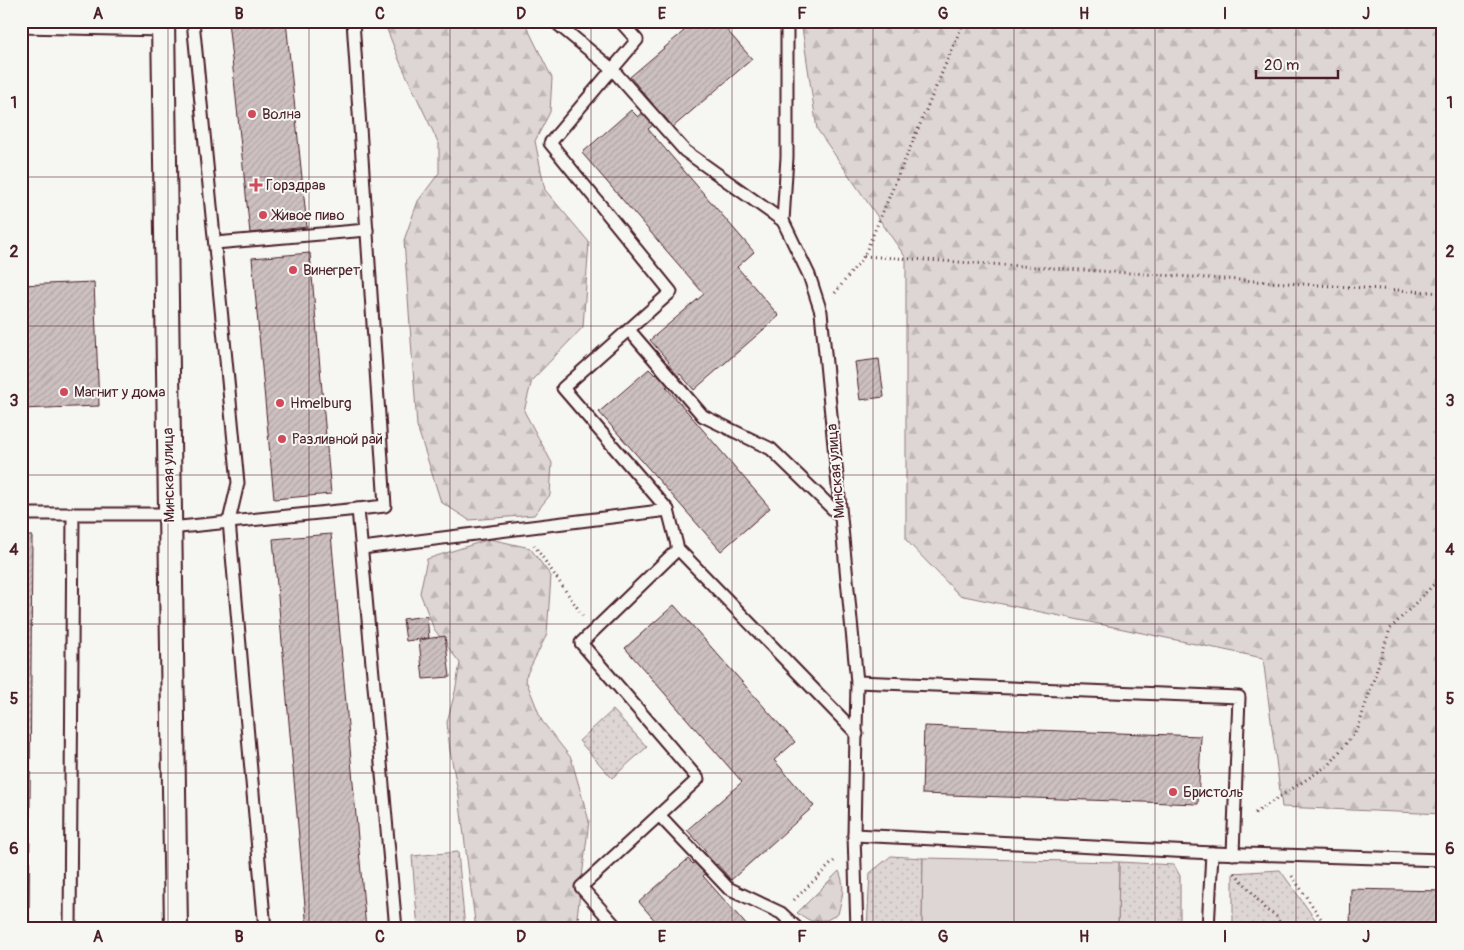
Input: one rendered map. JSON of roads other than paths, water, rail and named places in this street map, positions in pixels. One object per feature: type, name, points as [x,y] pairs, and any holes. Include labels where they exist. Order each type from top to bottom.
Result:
[{"type":"street","name":"Минская улица","points":[[163,25],[176,929]]},
{"type":"lane","points":[[193,21],[238,483],[229,521],[265,929]]},
{"type":"lane","points":[[21,514],[73,514],[170,521],[229,521],[385,506],[353,21]]},
{"type":"lane","points":[[554,21],[612,69],[685,152],[783,221]]},
{"type":"lane","points":[[620,21],[637,40],[550,143],[671,292],[563,388],[668,510],[678,549],[857,734]]},
{"type":"lane","name":"Минская улица","points":[[788,21],[787,157],[783,221],[809,275],[821,312],[857,682],[854,839],[857,929]]},
{"type":"lane","points":[[21,27],[163,25]]},
{"type":"lane","points":[[215,243],[367,230]]},
{"type":"lane","points":[[629,330],[703,416],[771,449],[840,516]]},
{"type":"lane","points":[[358,509],[396,929]]},
{"type":"lane","points":[[362,548],[668,510]]},
{"type":"lane","points":[[70,929],[73,514]]},
{"type":"lane","points":[[618,929],[580,887],[698,779],[581,643],[678,549]]},
{"type":"lane","points":[[857,682],[1239,697],[1233,854]]},
{"type":"lane","points":[[659,815],[728,888],[781,913],[798,929]]},
{"type":"lane","points":[[854,839],[1443,860]]},
{"type":"lane","points":[[1208,929],[1215,853]]},
{"type":"place","name":"Волна","points":[[252,114]]},
{"type":"place","name":"Горздрав","points":[[256,185]]},
{"type":"place","name":"Живое пиво","points":[[263,215]]},
{"type":"place","name":"Винегрет","points":[[293,270]]},
{"type":"place","name":"Магнит у дома","points":[[64,392]]},
{"type":"place","name":"Hmelburg","points":[[280,403]]},
{"type":"place","name":"Разливной рай","points":[[282,439]]},
{"type":"place","name":"Бристоль","points":[[1173,792]]}]
